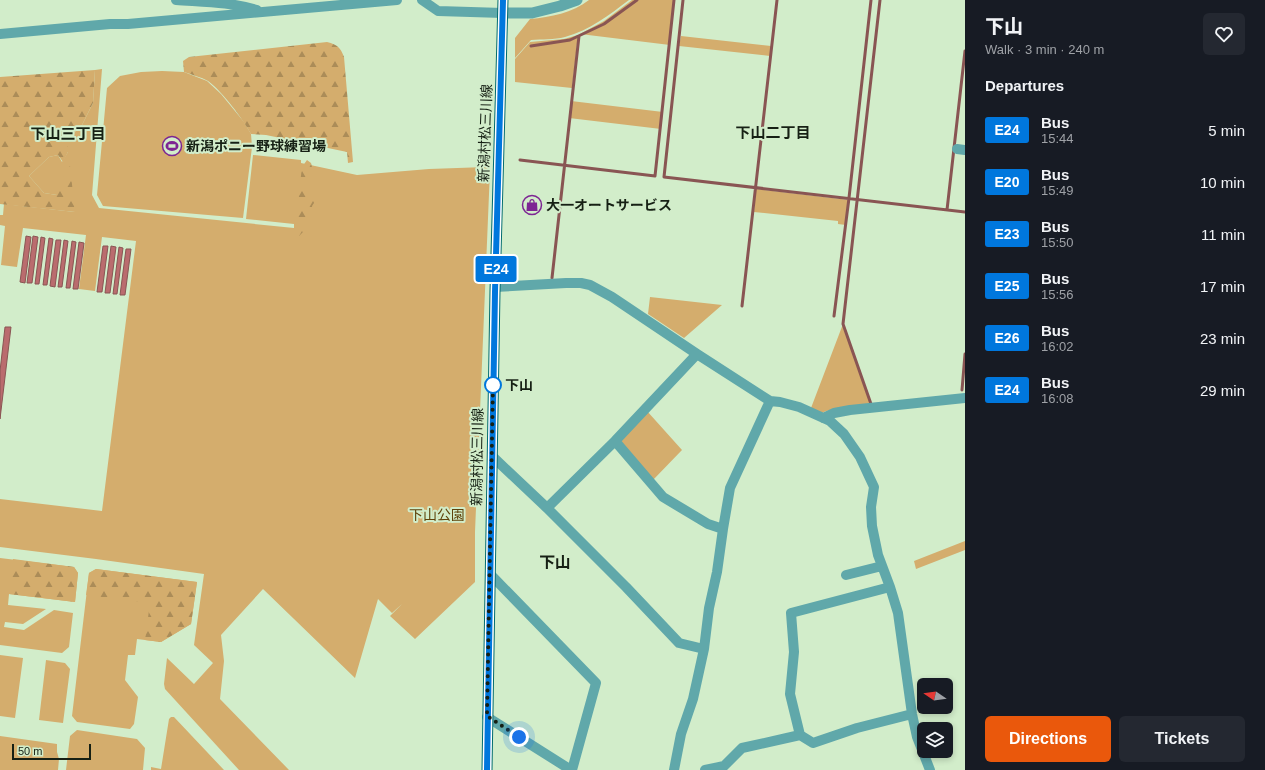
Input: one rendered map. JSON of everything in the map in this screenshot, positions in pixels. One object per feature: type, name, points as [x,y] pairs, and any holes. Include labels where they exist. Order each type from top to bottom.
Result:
[{"type":"main road","name":"新潟村松三川線","points":[[487,770],[495,287],[503,13],[502,0]]},
{"type":"street","points":[[176,0],[246,6],[264,12]]},
{"type":"street","points":[[0,34],[397,0]]},
{"type":"street","points":[[422,0],[438,11],[518,14],[539,12],[577,0]]},
{"type":"street","points":[[495,287],[566,283],[581,283],[590,286],[612,297],[770,401],[799,407],[830,421],[844,434],[860,457],[874,487],[871,507],[872,526],[878,555],[898,613],[912,714],[917,737],[930,770]]},
{"type":"street","points":[[547,508],[615,441],[697,354]]},
{"type":"street","points":[[823,418],[850,410],[965,398]]},
{"type":"street","points":[[674,770],[681,734],[693,699],[704,649],[709,608],[717,572],[730,488],[770,401]]},
{"type":"street","points":[[615,441],[663,497],[708,524],[723,529]]},
{"type":"street","points":[[492,456],[547,508],[626,587],[679,643],[704,649]]},
{"type":"street","points":[[846,575],[882,566]]},
{"type":"street","points":[[487,716],[571,770],[596,683],[490,574]]},
{"type":"street","points":[[800,735],[790,694],[794,652],[791,613],[890,587]]},
{"type":"street","points":[[705,770],[731,765],[742,748],[800,735],[813,742],[857,728],[912,714]]},
{"type":"green space","points":[[589,0],[629,0],[599,22],[574,34],[557,39],[531,40],[515,58],[515,38],[530,19],[561,14],[576,8]]},
{"type":"green space","points":[[632,0],[674,0],[670,45],[580,34],[604,21]]},
{"type":"green space","points":[[578,35],[572,88],[515,82],[515,59],[530,42],[564,39]]},
{"type":"green space","points":[[681,36],[771,46],[770,56],[679,46]]},
{"type":"green space","points":[[327,42],[338,47],[344,57],[353,162],[348,163],[347,152],[266,135],[251,134],[232,106],[214,86],[208,81],[184,72],[183,61],[189,57]]},
{"type":"green space","name":"下山公園","points":[[102,69],[92,195],[99,208],[294,228],[294,224],[246,219],[253,155],[301,160],[301,163],[357,175],[429,169],[486,167],[490,170],[475,532],[475,582],[415,639],[390,616],[402,604],[392,613],[378,599],[355,678],[263,589],[221,635],[224,661],[220,699],[289,770],[239,770],[165,689],[164,684],[167,658],[194,684],[213,663],[194,645],[204,574],[0,547],[0,499],[102,511],[136,241],[102,237],[95,291],[79,289],[86,235],[23,228],[17,267],[1,265],[5,226],[0,225],[0,215],[3,215],[4,204],[75,212],[57,195],[44,193],[29,176],[49,157],[58,155],[62,162],[68,152],[68,139],[82,125],[93,103],[95,70]]},
{"type":"green space","points":[[95,70],[93,103],[82,125],[68,139],[68,152],[63,162],[58,155],[49,157],[29,176],[44,193],[57,195],[58,187],[70,166],[75,212],[0,204],[0,77]]},
{"type":"green space","points":[[141,72],[184,72],[207,81],[221,94],[244,122],[251,134],[252,147],[243,218],[103,206],[97,195],[107,88],[120,76]]},
{"type":"green space","points":[[571,101],[663,112],[661,129],[569,118]]},
{"type":"green space","points":[[307,160],[311,163],[313,172],[311,176],[305,178],[303,183],[316,200],[312,206],[313,217],[305,224],[303,232],[299,236],[296,236],[295,228],[302,167]]},
{"type":"green space","points":[[756,189],[849,200],[846,225],[838,224],[838,221],[754,212]]},
{"type":"green space","points":[[650,297],[722,305],[684,338],[648,314]]},
{"type":"green space","points":[[843,324],[871,404],[826,411],[822,413],[811,408]]},
{"type":"green space","points":[[647,411],[682,450],[653,480],[618,441]]},
{"type":"green space","points":[[965,541],[965,550],[916,569],[914,561]]},
{"type":"green space","points":[[0,558],[74,567],[78,573],[75,602],[9,594],[8,605],[46,609],[23,624],[5,622],[4,627],[24,630],[54,610],[73,613],[69,647],[62,653],[0,645]]},
{"type":"green space","points":[[13,559],[74,567],[78,573],[75,602],[9,594]]},
{"type":"green space","points":[[96,569],[197,582],[191,624],[161,642],[137,639],[135,655],[128,655],[125,680],[138,697],[134,724],[130,729],[77,722],[72,716],[89,573]]},
{"type":"green space","points":[[96,569],[197,582],[191,624],[161,642],[145,640],[150,603],[86,595],[89,573]]},
{"type":"green space","points":[[0,655],[23,658],[15,718],[0,716]]},
{"type":"green space","points":[[46,660],[65,663],[70,669],[63,723],[39,720]]},
{"type":"green space","points":[[174,717],[224,770],[151,770],[151,767],[161,769],[169,719]]},
{"type":"green space","points":[[77,730],[137,739],[145,748],[143,770],[66,770],[70,736]]},
{"type":"green space","points":[[0,736],[57,744],[59,759],[58,770],[0,770]]},
{"type":"shaded area","points":[[26,236],[31,237],[25,283],[20,282]]},
{"type":"shaded area","points":[[33,236],[38,237],[32,283],[27,283]]},
{"type":"shaded area","points":[[41,237],[45,238],[39,284],[35,284]]},
{"type":"shaded area","points":[[49,238],[53,239],[47,285],[43,285]]},
{"type":"shaded area","points":[[56,240],[61,240],[55,287],[50,286]]},
{"type":"shaded area","points":[[64,240],[68,241],[62,287],[58,287]]},
{"type":"shaded area","points":[[72,241],[76,242],[70,288],[66,288]]},
{"type":"shaded area","points":[[79,242],[84,243],[78,289],[73,289]]},
{"type":"shaded area","points":[[103,246],[108,246],[102,292],[97,292]]},
{"type":"shaded area","points":[[111,246],[116,247],[110,293],[105,293]]},
{"type":"shaded area","points":[[119,247],[123,248],[117,294],[113,294]]},
{"type":"shaded area","points":[[126,249],[131,249],[125,295],[120,295]]},
{"type":"shaded area","points":[[5,327],[11,327],[0,419],[0,371]]},
{"type":"waterway","points":[[531,46],[570,40],[604,24],[637,0]]},
{"type":"waterway","points":[[520,160],[655,176],[674,0]]},
{"type":"waterway","points":[[683,0],[664,177],[965,212]]},
{"type":"waterway","points":[[742,306],[777,0]]},
{"type":"waterway","points":[[834,316],[871,0]]},
{"type":"waterway","points":[[871,404],[843,324],[880,0]]},
{"type":"waterway","points":[[552,278],[579,36]]},
{"type":"waterway","points":[[947,210],[965,51]]},
{"type":"waterway","points":[[962,390],[965,354]]},
{"type":"bus line","name":"E24","points":[[487,770],[495,292],[503,0]]},
{"type":"place","name":"新潟ポニー野球練習場","points":[[172,146]]},
{"type":"place","name":"大一オートサービス","points":[[532,205]]},
{"type":"place","name":"下山","points":[[493,385]]},
{"type":"district","name":"下山二丁目","points":[[773,132]]},
{"type":"district","name":"下山三丁目","points":[[68,133]]},
{"type":"district","name":"下山","points":[[555,562]]},
{"type":"route","points":[[493,385],[493,383],[487,716],[519,737]]}]
